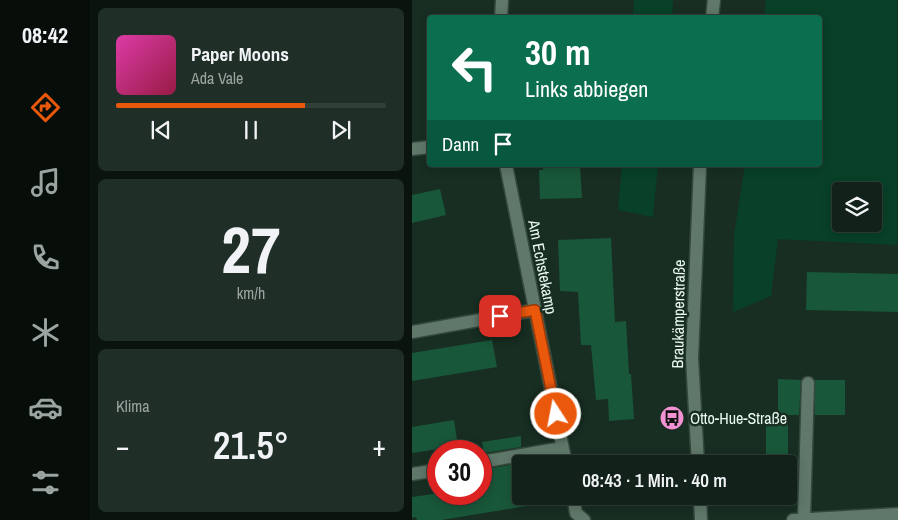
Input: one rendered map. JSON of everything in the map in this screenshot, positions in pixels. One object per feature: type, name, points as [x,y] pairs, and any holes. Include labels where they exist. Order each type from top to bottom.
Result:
[{"type":"street","points":[[501,15],[502,0]]},
{"type":"street","points":[[712,15],[714,0]]},
{"type":"street","points":[[412,149],[427,147]]},
{"type":"street","name":"Am Echstekamp","points":[[506,167],[564,455]]},
{"type":"street","name":"Braukämperstraße","points":[[697,455],[692,358],[700,167]]},
{"type":"street","points":[[412,332],[535,310]]},
{"type":"street","points":[[808,383],[798,520],[898,514]]},
{"type":"street","points":[[492,460],[562,448]]},
{"type":"street","points":[[412,474],[427,472]]},
{"type":"street","points":[[574,505],[576,512],[584,520]]},
{"type":"street","points":[[700,505],[701,520]]},
{"type":"green space","points":[[634,0],[673,0],[672,15],[633,15]]},
{"type":"green space","points":[[766,0],[897,0],[897,245],[778,239],[771,296],[733,312],[734,235],[745,167],[822,167],[822,15],[764,15]]},
{"type":"green space","points":[[622,167],[658,167],[653,217],[618,210]]},
{"type":"building","points":[[543,167],[580,167],[582,198],[540,199],[539,170],[543,170]]},
{"type":"building","points":[[440,189],[446,215],[412,223],[412,195]]},
{"type":"building","points":[[611,238],[615,322],[626,321],[634,419],[609,421],[608,399],[596,400],[591,345],[581,345],[578,292],[560,291],[558,240]]},
{"type":"building","points":[[807,272],[898,274],[898,312],[806,310]]},
{"type":"building","points":[[492,340],[497,367],[412,381],[412,353]]},
{"type":"building","points":[[778,379],[801,380],[799,415],[788,415],[788,455],[766,455],[766,414],[778,415]]},
{"type":"building","points":[[815,380],[845,380],[845,415],[815,415]]},
{"type":"building","points":[[454,420],[457,440],[427,440],[427,451],[412,453],[412,427]]},
{"type":"building","points":[[521,436],[521,447],[492,452],[492,440]]},
{"type":"building","points":[[512,465],[512,505],[527,506],[441,520],[417,520],[416,517],[412,518],[412,497],[427,495],[427,505],[492,505],[492,468]]},
{"type":"place","name":"Otto-Hue-Straße","points":[[672,418]]},
{"type":"route","points":[[500,316],[535,310],[556,414]]}]
